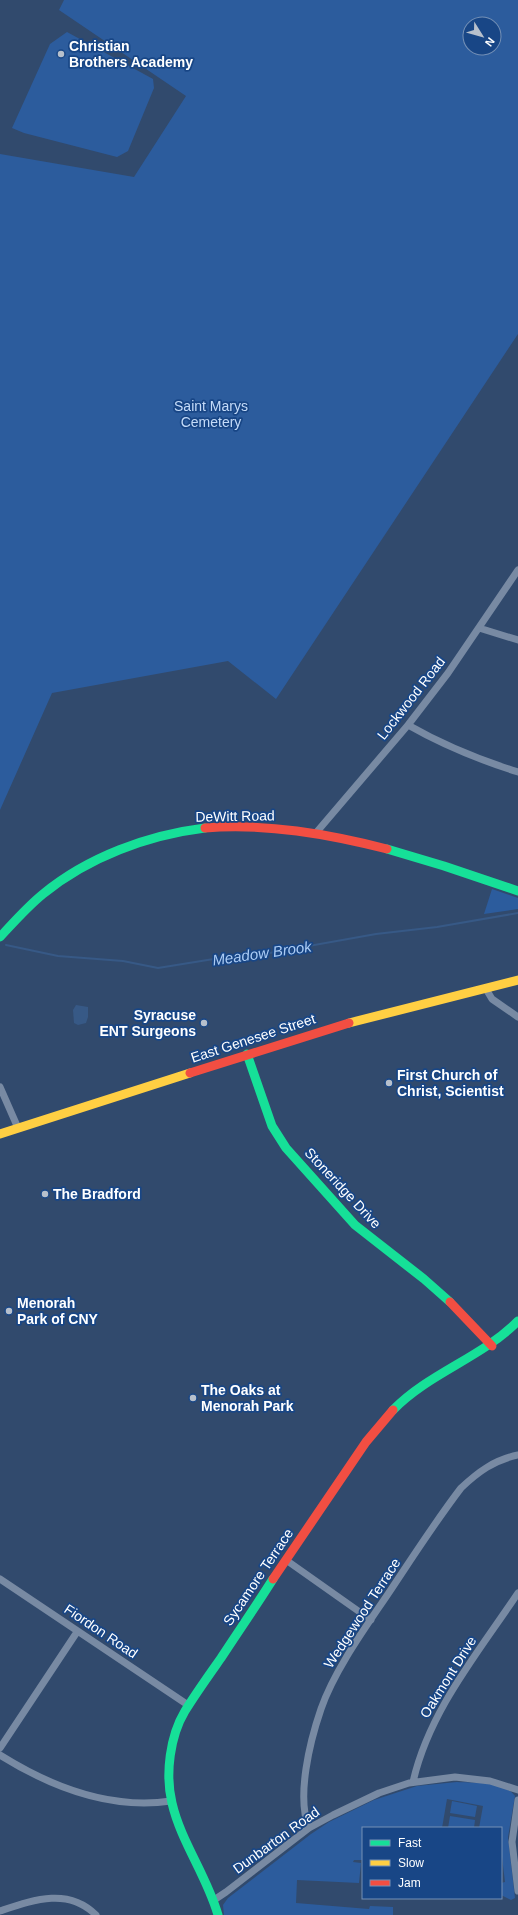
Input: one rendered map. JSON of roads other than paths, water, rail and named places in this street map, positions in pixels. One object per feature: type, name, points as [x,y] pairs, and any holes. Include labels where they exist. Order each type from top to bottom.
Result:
[{"type":"street","name":"Lockwood Road","points":[[315,834],[408,725],[448,673],[518,570]]},
{"type":"street","points":[[479,628],[518,640]]},
{"type":"street","points":[[408,725],[433,739],[493,764],[518,772]]},
{"type":"street","name":"DeWitt Road","points":[[0,938],[21,913],[60,882],[129,847],[167,835],[206,828],[251,826],[315,834],[367,845],[458,869],[518,891]]},
{"type":"street","name":"East Genesee Street","points":[[0,1134],[337,1026],[518,980]]},
{"type":"street","points":[[486,989],[492,999],[518,1017]]},
{"type":"street","name":"Stoneridge Drive","points":[[247,1054],[269,1119],[286,1148],[355,1225],[424,1279],[455,1307],[492,1346]]},
{"type":"street","points":[[0,1087],[18,1128]]},
{"type":"street","name":"Sycamore Terrace","points":[[218,1915],[206,1878],[177,1818],[171,1801],[169,1786],[169,1760],[174,1737],[188,1705],[366,1442],[391,1410],[407,1396],[435,1377],[492,1346],[506,1335],[518,1321]]},
{"type":"street","name":"Wedgewood Terrace","points":[[309,1828],[305,1820],[304,1801],[307,1764],[321,1709],[333,1682],[371,1620],[461,1488],[478,1472],[494,1462],[518,1455]]},
{"type":"street","points":[[286,1560],[371,1620]]},
{"type":"street","name":"Fiordon Road","points":[[0,1579],[188,1705]]},
{"type":"street","name":"Oakmont Drive","points":[[413,1782],[430,1729],[446,1700],[518,1593]]},
{"type":"street","points":[[0,1748],[77,1632]]},
{"type":"street","points":[[0,1755],[27,1772],[77,1793],[100,1798],[136,1802],[171,1801]]},
{"type":"street","name":"Dunbarton Road","points":[[214,1900],[309,1828],[379,1793],[413,1782],[462,1778],[490,1781],[518,1790]]},
{"type":"street","points":[[518,1800],[515,1841],[518,1891]]},
{"type":"street","points":[[0,1911],[32,1901],[59,1898],[72,1899],[82,1904],[96,1915]]},
{"type":"waterway","name":"Meadow Brook","points":[[6,945],[58,956],[123,961],[158,968],[226,957],[253,956],[376,934],[437,927],[518,913]]},
{"type":"place","name":"Christian Brothers Academy","points":[[61,54]]},
{"type":"place","name":"Syracuse ENT Surgeons","points":[[204,1023]]},
{"type":"place","name":"First Church of Christ, Scientist","points":[[389,1083]]},
{"type":"place","name":"The Bradford","points":[[45,1194]]},
{"type":"place","name":"Menorah Park of CNY","points":[[9,1311]]},
{"type":"place","name":"The Oaks at Menorah Park","points":[[193,1398]]},
{"type":"park label","name":"Saint Marys Cemetery","points":[[211,414]]}]
